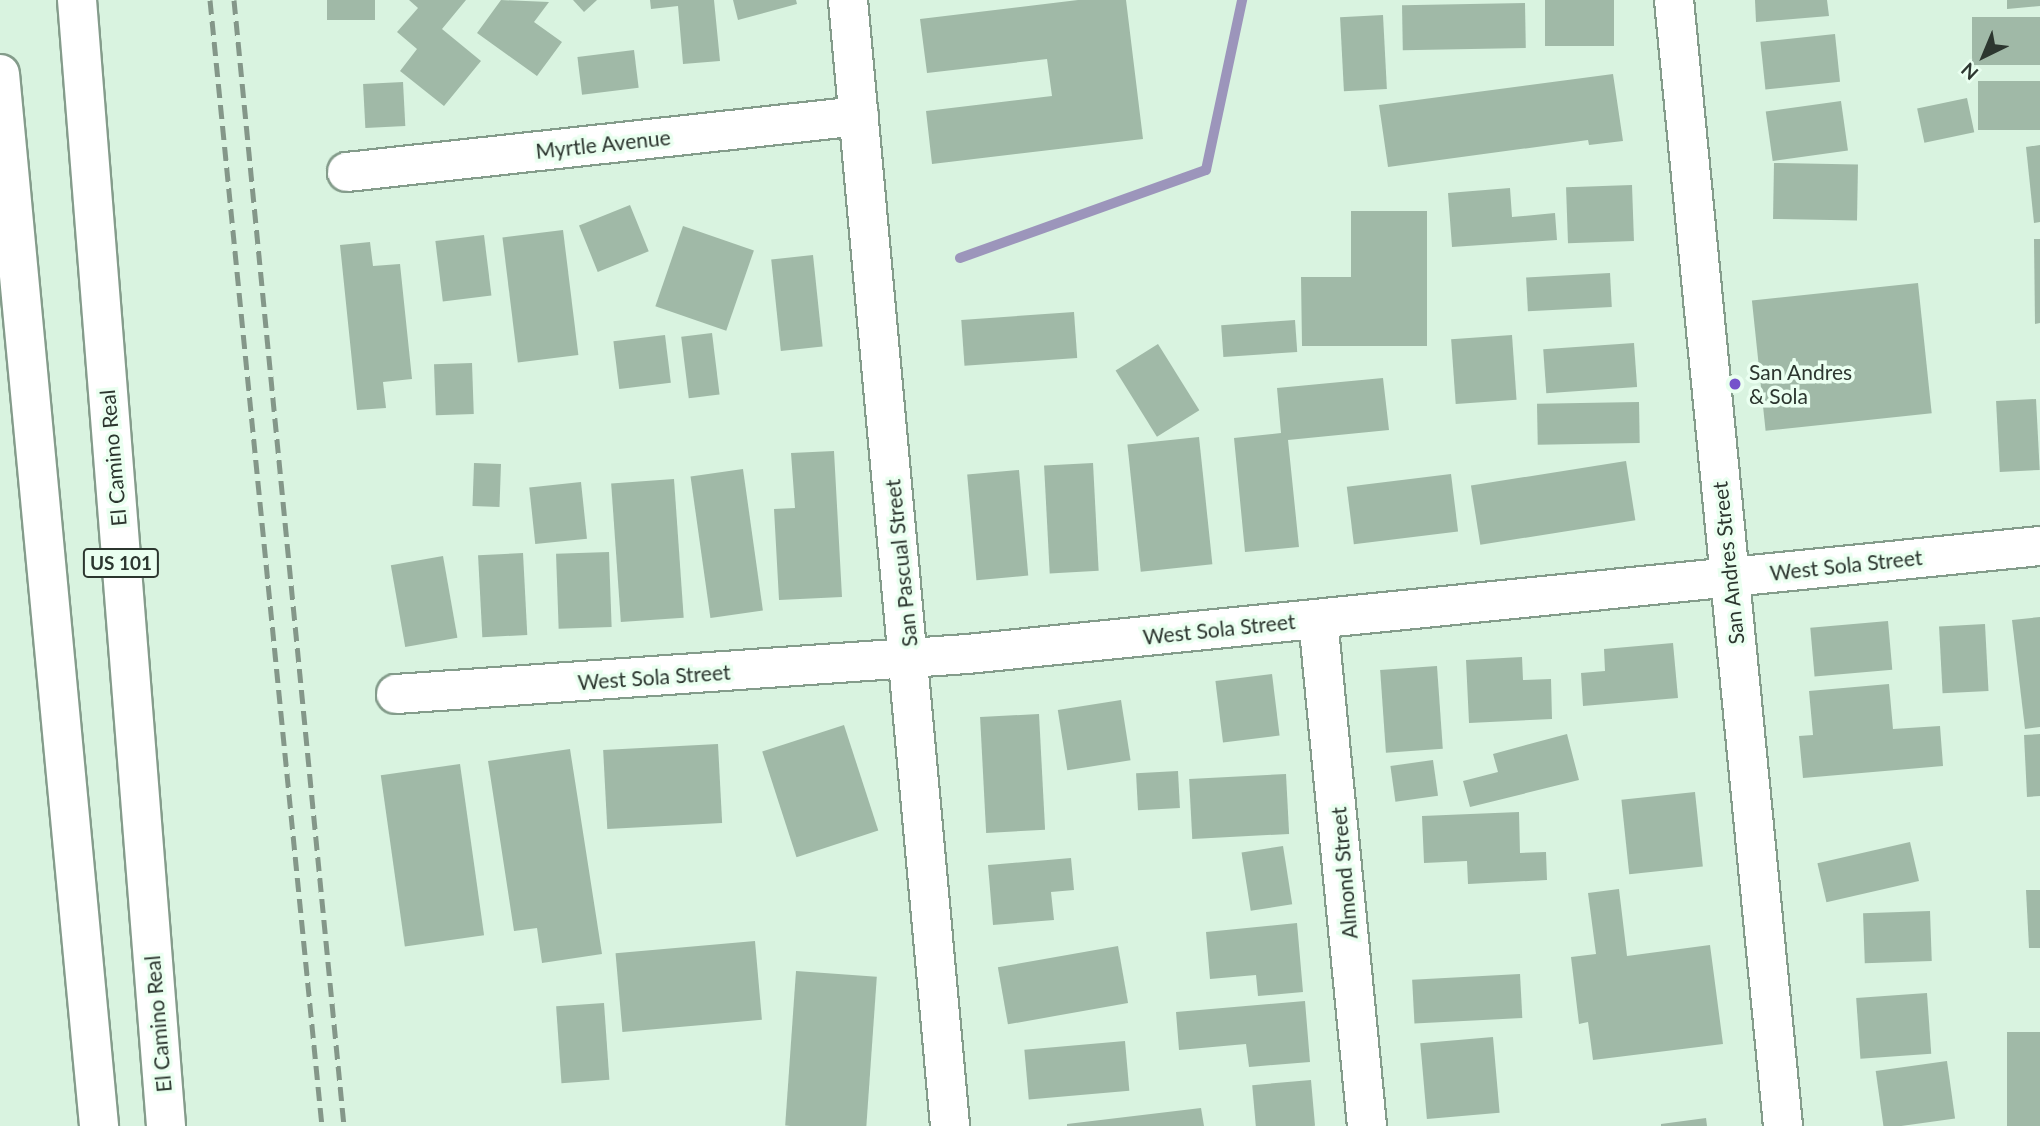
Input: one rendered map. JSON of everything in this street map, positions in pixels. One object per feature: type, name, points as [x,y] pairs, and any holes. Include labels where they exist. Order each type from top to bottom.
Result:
[{"type":"main road","name":"El Camino Real","points":[[77,0],[166,1126]]},
{"type":"main road","name":"San Pascual Street","points":[[848,0],[911,659],[950,1126]]},
{"type":"main road","name":"San Andres Street","points":[[1674,0],[1783,1126]]},
{"type":"main road","points":[[0,74],[99,1126]]},
{"type":"main road","name":"Myrtle Avenue","points":[[347,172],[859,116]]},
{"type":"main road","name":"West Sola Street","points":[[396,694],[911,659],[2040,546]]},
{"type":"main road","name":"Almond Street","points":[[1318,619],[1367,1126]]},
{"type":"building","points":[[327,0],[375,0],[375,20],[327,20]]},
{"type":"building","points":[[409,0],[466,0],[442,29],[481,61],[444,106],[400,71],[417,49],[397,32],[418,8]]},
{"type":"building","points":[[501,0],[549,2],[534,22],[562,42],[537,76],[477,33]]},
{"type":"building","points":[[573,0],[597,0],[584,12]]},
{"type":"building","points":[[650,0],[714,0],[720,61],[683,64],[678,6],[651,9]]},
{"type":"building","points":[[733,0],[796,0],[797,4],[738,20]]},
{"type":"building","points":[[1078,0],[1126,0],[1143,139],[932,164],[926,111],[1052,96],[1047,59],[927,73],[920,19]]},
{"type":"building","points":[[1545,0],[1614,0],[1614,46],[1545,46]]},
{"type":"building","points":[[1755,0],[1827,0],[1829,16],[1756,22]]},
{"type":"building","points":[[2007,0],[2040,0],[2040,6],[2007,9]]},
{"type":"building","points":[[1525,3],[1526,48],[1403,50],[1402,5]]},
{"type":"building","points":[[1383,15],[1387,89],[1344,91],[1340,17]]},
{"type":"building","points":[[1972,17],[2040,17],[2040,65],[1972,65]]},
{"type":"building","points":[[1835,34],[1840,82],[1765,90],[1760,42]]},
{"type":"building","points":[[634,50],[639,88],[582,95],[577,57]]},
{"type":"building","points":[[1613,74],[1623,141],[1589,145],[1588,140],[1388,167],[1379,105]]},
{"type":"building","points":[[1978,81],[2040,81],[2040,130],[1978,130]]},
{"type":"building","points":[[403,82],[405,126],[365,128],[363,84]]},
{"type":"building","points":[[1967,98],[1974,132],[1924,143],[1917,109]]},
{"type":"building","points":[[1841,101],[1848,151],[1773,161],[1766,112]]},
{"type":"building","points":[[2040,145],[2040,222],[2034,223],[2026,147]]},
{"type":"building","points":[[1774,163],[1858,164],[1857,220],[1773,219]]},
{"type":"building","points":[[1632,185],[1634,241],[1568,243],[1566,187]]},
{"type":"building","points":[[1510,188],[1512,217],[1555,213],[1557,240],[1452,247],[1448,193]]},
{"type":"building","points":[[630,205],[649,251],[598,272],[579,226]]},
{"type":"building","points":[[1351,211],[1427,211],[1427,346],[1302,346],[1301,277],[1351,277]]},
{"type":"building","points":[[683,226],[754,250],[726,331],[655,306]]},
{"type":"building","points":[[563,230],[578,355],[518,362],[502,237]]},
{"type":"building","points":[[484,235],[491,296],[443,302],[435,241]]},
{"type":"building","points":[[2034,239],[2040,239],[2040,323],[2035,324]]},
{"type":"building","points":[[370,242],[373,266],[400,264],[412,379],[383,382],[386,408],[357,410],[340,245]]},
{"type":"building","points":[[813,255],[823,346],[781,351],[771,259]]},
{"type":"building","points":[[1610,273],[1612,307],[1528,311],[1526,277]]},
{"type":"building","points":[[1918,283],[1932,413],[1766,431],[1752,300]]},
{"type":"building","points":[[1074,312],[1077,358],[964,366],[961,320]]},
{"type":"building","points":[[1295,320],[1297,352],[1223,357],[1221,325]]},
{"type":"building","points":[[712,333],[720,395],[689,398],[681,337]]},
{"type":"building","points":[[665,335],[671,383],[619,389],[613,341]]},
{"type":"building","points":[[1512,335],[1517,400],[1456,404],[1451,339]]},
{"type":"building","points":[[1634,343],[1637,387],[1546,393],[1543,349]]},
{"type":"building","points":[[1158,344],[1199,410],[1157,437],[1116,370]]},
{"type":"building","points":[[472,363],[474,414],[436,415],[434,364]]},
{"type":"building","points":[[1383,378],[1389,430],[1288,440],[1299,547],[1245,552],[1234,438],[1281,433],[1277,388]]},
{"type":"building","points":[[2036,399],[2040,470],[2000,472],[1996,401]]},
{"type":"building","points":[[1639,402],[1640,443],[1538,445],[1537,404]]},
{"type":"building","points":[[1199,437],[1212,564],[1141,572],[1127,445]]},
{"type":"building","points":[[834,451],[842,597],[779,600],[774,509],[795,508],[791,453]]},
{"type":"building","points":[[1626,461],[1635,520],[1480,545],[1471,486]]},
{"type":"building","points":[[474,463],[501,464],[499,507],[472,506]]},
{"type":"building","points":[[1093,463],[1099,571],[1050,573],[1044,466]]},
{"type":"building","points":[[743,469],[763,611],[710,618],[691,476]]},
{"type":"building","points":[[1019,470],[1028,576],[976,580],[967,475]]},
{"type":"building","points":[[1451,474],[1458,532],[1354,544],[1347,487]]},
{"type":"building","points":[[674,479],[684,618],[621,622],[611,483]]},
{"type":"building","points":[[581,482],[587,539],[535,544],[529,487]]},
{"type":"building","points":[[609,552],[612,627],[559,629],[556,554]]},
{"type":"building","points":[[523,553],[527,635],[482,637],[478,555]]},
{"type":"building","points":[[443,556],[457,638],[405,647],[391,565]]},
{"type":"building","points":[[2040,617],[2040,727],[2025,729],[2012,620]]},
{"type":"building","points":[[1888,621],[1892,670],[1815,677],[1810,628]]},
{"type":"building","points":[[1985,624],[1989,691],[1943,693],[1939,626]]},
{"type":"building","points":[[1673,643],[1678,698],[1583,706],[1581,673],[1605,671],[1604,649]]},
{"type":"building","points":[[1522,657],[1523,680],[1551,679],[1552,719],[1469,723],[1466,660]]},
{"type":"building","points":[[1437,666],[1443,749],[1386,753],[1380,670]]},
{"type":"building","points":[[1272,674],[1280,736],[1223,742],[1215,681]]},
{"type":"building","points":[[1889,684],[1893,729],[1940,726],[1943,766],[1803,778],[1799,736],[1813,735],[1809,691]]},
{"type":"building","points":[[1121,700],[1131,760],[1067,770],[1058,710]]},
{"type":"building","points":[[1039,714],[1045,830],[986,833],[980,717]]},
{"type":"building","points":[[844,725],[878,831],[797,857],[762,752]]},
{"type":"building","points":[[1567,734],[1579,780],[1470,807],[1463,781],[1498,772],[1493,754]]},
{"type":"building","points":[[2040,734],[2040,796],[2027,797],[2024,735]]},
{"type":"building","points":[[718,744],[722,823],[607,829],[603,750]]},
{"type":"building","points":[[570,749],[602,954],[542,963],[537,928],[514,931],[488,761]]},
{"type":"building","points":[[1433,760],[1438,796],[1395,802],[1390,766]]},
{"type":"building","points":[[460,764],[484,935],[405,946],[381,775]]},
{"type":"building","points":[[1178,771],[1180,808],[1138,810],[1136,773]]},
{"type":"building","points":[[1286,774],[1289,834],[1192,839],[1189,779]]},
{"type":"building","points":[[1695,792],[1703,867],[1629,874],[1621,800]]},
{"type":"building","points":[[1519,812],[1520,853],[1546,852],[1547,880],[1468,884],[1467,861],[1424,863],[1422,816]]},
{"type":"building","points":[[1910,842],[1919,881],[1826,902],[1817,863]]},
{"type":"building","points":[[1283,846],[1292,904],[1251,911],[1242,853]]},
{"type":"building","points":[[1071,858],[1074,890],[1051,892],[1054,920],[993,925],[988,865]]},
{"type":"building","points":[[1619,889],[1627,956],[1710,945],[1723,1044],[1593,1060],[1588,1022],[1579,1024],[1571,957],[1596,954],[1588,893]]},
{"type":"building","points":[[2026,890],[2040,890],[2040,948],[2029,948]]},
{"type":"building","points":[[1930,911],[1932,961],[1865,963],[1863,913]]},
{"type":"building","points":[[1297,923],[1303,992],[1258,996],[1256,975],[1210,979],[1206,932]]},
{"type":"building","points":[[755,941],[762,1020],[622,1032],[616,953]]},
{"type":"building","points":[[1118,946],[1128,1003],[1008,1024],[998,967]]},
{"type":"building","points":[[796,971],[877,977],[866,1126],[785,1126]]},
{"type":"building","points":[[1520,974],[1522,1018],[1414,1024],[1412,980]]},
{"type":"building","points":[[1927,993],[1931,1054],[1860,1059],[1856,998]]},
{"type":"building","points":[[1305,1001],[1310,1062],[1249,1067],[1246,1044],[1179,1050],[1176,1012]]},
{"type":"building","points":[[604,1003],[609,1080],[561,1083],[556,1006]]},
{"type":"building","points":[[2007,1032],[2040,1032],[2040,1126],[2007,1126]]},
{"type":"building","points":[[1493,1037],[1500,1113],[1427,1119],[1420,1043]]},
{"type":"building","points":[[1125,1041],[1129,1091],[1029,1100],[1024,1050]]},
{"type":"building","points":[[1947,1061],[1955,1118],[1883,1126],[1876,1071]]},
{"type":"building","points":[[1311,1080],[1315,1126],[1256,1126],[1252,1085]]},
{"type":"building","points":[[1201,1108],[1204,1126],[1067,1126],[1067,1124]]},
{"type":"building","points":[[1706,1118],[1707,1126],[1661,1126],[1661,1124]]},
{"type":"waterway","points":[[960,258],[1206,170],[1242,0]]},
{"type":"railway","points":[[210,0],[322,1126]]},
{"type":"railway","points":[[234,0],[344,1126]]},
{"type":"place","name":"San Andres & Sola","points":[[1735,384]]}]
